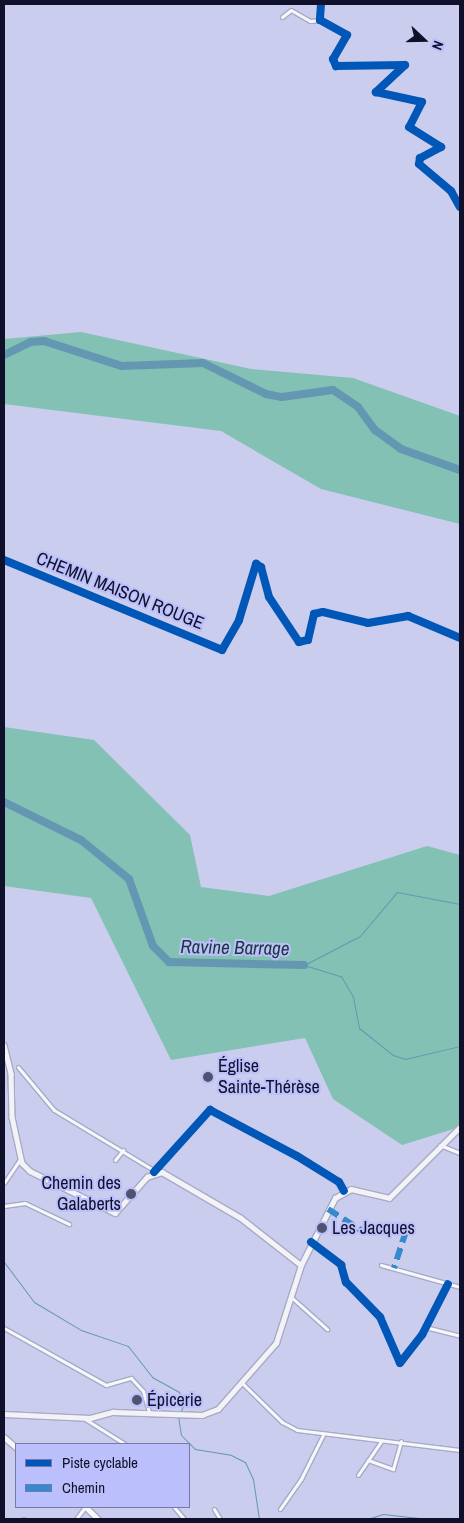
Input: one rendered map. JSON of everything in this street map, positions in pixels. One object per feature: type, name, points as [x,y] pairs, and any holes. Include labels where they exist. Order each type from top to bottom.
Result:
[{"type":"main road","points":[[4,1045],[21,1158],[30,1171],[110,1213],[124,1207],[154,1171],[162,1172],[240,1218],[301,1265]]},
{"type":"main road","points":[[4,1414],[85,1418],[149,1412],[209,1414],[242,1383],[276,1343],[289,1296],[301,1265],[328,1209],[344,1191],[389,1198],[429,1162],[439,1145],[460,1128]]},
{"type":"street","points":[[320,20],[321,4]]},
{"type":"street","points":[[282,17],[291,10],[310,21],[320,20],[346,33],[345,42],[333,59],[338,67],[405,65],[376,92],[422,102],[409,127],[441,147],[420,158],[419,164],[451,191],[460,207]]},
{"type":"street","name":"CHEMIN MAISON ROUGE","points":[[4,560],[224,650],[256,564],[261,566],[269,597],[299,642],[308,640],[314,614],[323,612],[368,623],[408,616],[460,638]]},
{"type":"street","points":[[18,1067],[54,1110],[135,1157],[154,1171],[210,1110],[297,1156],[339,1182],[344,1191]]},
{"type":"street","points":[[439,1145],[460,1153]]},
{"type":"street","points":[[115,1160],[123,1150]]},
{"type":"street","points":[[4,1182],[21,1158]]},
{"type":"street","points":[[4,1206],[25,1203],[69,1224]]},
{"type":"street","points":[[311,1242],[341,1265],[346,1282],[380,1317],[400,1363],[409,1357],[448,1284]]},
{"type":"street","points":[[380,1265],[460,1287]]},
{"type":"street","points":[[289,1296],[326,1329]]},
{"type":"street","points":[[425,1327],[460,1336]]},
{"type":"street","points":[[4,1328],[106,1385],[131,1378],[143,1391],[149,1412]]},
{"type":"street","points":[[242,1383],[282,1422],[323,1435],[460,1450]]},
{"type":"street","points":[[85,1418],[123,1443]]},
{"type":"street","points":[[280,1509],[323,1435]]},
{"type":"street","points":[[4,1437],[15,1446]]},
{"type":"street","points":[[358,1475],[382,1440]]},
{"type":"street","points":[[368,1460],[393,1468],[400,1442]]},
{"type":"street","points":[[76,1519],[85,1508]]},
{"type":"street","points":[[87,1508],[98,1519]]},
{"type":"street","points":[[175,1508],[184,1519]]},
{"type":"street","points":[[214,1508],[220,1519]]},
{"type":"green space","points":[[81,332],[251,369],[353,378],[460,416],[460,524],[321,489],[221,431],[4,404],[4,339]]},
{"type":"green space","points":[[4,727],[94,740],[190,835],[201,887],[269,896],[427,846],[460,855],[460,1127],[402,1145],[333,1099],[305,1038],[171,1060],[91,898],[4,886]]},
{"type":"waterway","points":[[4,355],[31,342],[44,341],[122,366],[203,363],[266,394],[282,397],[333,390],[358,407],[375,430],[401,449],[460,470]]},
{"type":"waterway","name":"Ravine Barrage","points":[[4,802],[81,840],[129,879],[153,946],[169,962],[304,965]]},
{"type":"waterway","points":[[304,965],[360,936],[397,892],[460,904]]},
{"type":"waterway","points":[[304,965],[341,976],[353,997],[359,1028],[393,1055],[405,1059],[460,1046]]},
{"type":"waterway","points":[[4,1262],[34,1302],[81,1330],[128,1346],[152,1377],[179,1392],[184,1404],[180,1413]]},
{"type":"waterway","points":[[178,1416],[181,1435],[189,1443]]},
{"type":"waterway","points":[[190,1444],[195,1449],[231,1455],[245,1462],[253,1479],[259,1519]]},
{"type":"waterway","points":[[367,1519],[383,1514],[428,1519]]},
{"type":"marked path","points":[[328,1209],[364,1232],[406,1231],[394,1268]]},
{"type":"cycle path","points":[[321,4],[320,20],[347,35],[333,59],[336,66],[405,65],[376,92],[422,102],[409,127],[441,147],[420,158],[419,164],[451,191],[460,207]]},
{"type":"cycle path","points":[[4,560],[222,650],[239,620],[256,564],[261,567],[269,597],[299,642],[308,640],[314,614],[323,612],[368,623],[408,616],[460,638]]},
{"type":"cycle path","points":[[154,1172],[210,1110],[297,1156],[339,1182],[344,1191]]},
{"type":"cycle path","points":[[311,1242],[341,1265],[346,1282],[380,1317],[400,1363],[422,1335],[448,1284]]},
{"type":"place","name":"Église Sainte-Thérèse","points":[[208,1077]]},
{"type":"place","name":"Chemin des Galaberts","points":[[131,1194]]},
{"type":"place","name":"Les Jacques","points":[[322,1228]]},
{"type":"place","name":"Épicerie","points":[[137,1400]]}]
